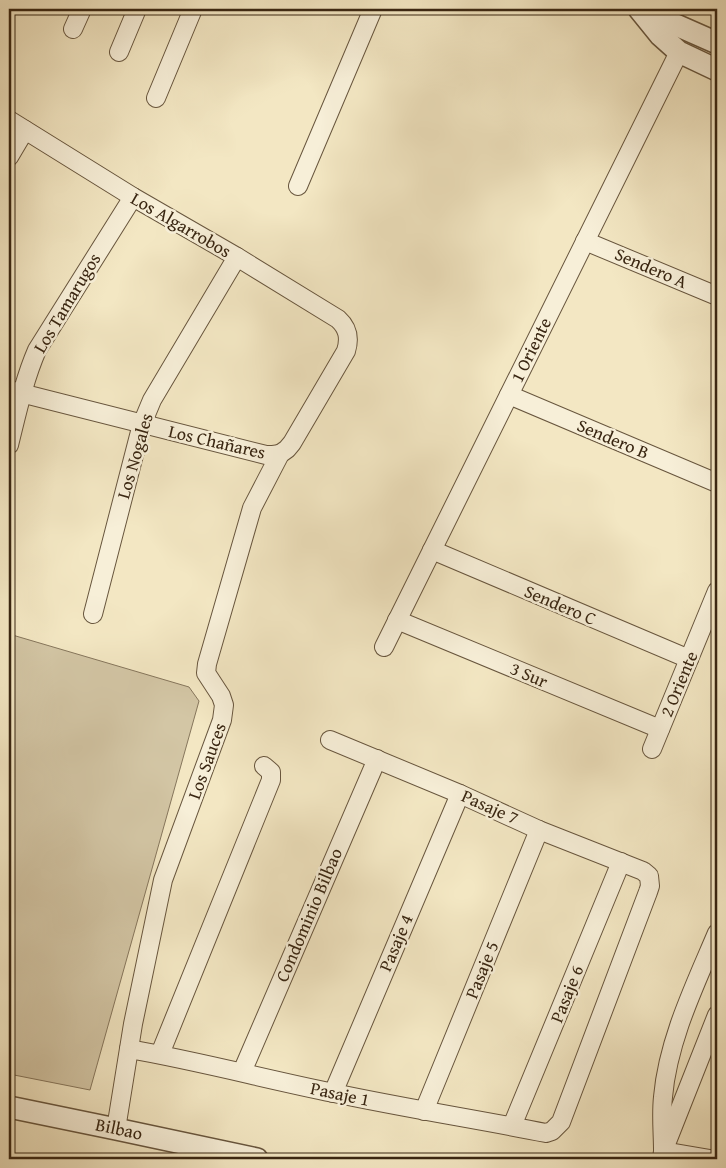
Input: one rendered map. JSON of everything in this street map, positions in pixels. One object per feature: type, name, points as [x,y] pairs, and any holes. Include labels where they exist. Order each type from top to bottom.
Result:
[{"type":"street","points":[[73,29],[82,9]]},
{"type":"street","points":[[119,52],[137,9]]},
{"type":"street","points":[[156,98],[193,9]]},
{"type":"street","points":[[298,186],[373,9]]},
{"type":"street","points":[[640,9],[717,43]]},
{"type":"street","points":[[640,9],[660,35],[679,52],[717,70]]},
{"type":"street","name":"1 Oriente","points":[[384,647],[679,52]]},
{"type":"street","name":"Los Algarrobos","points":[[9,120],[133,197],[237,257],[338,319],[348,334]]},
{"type":"street","points":[[9,157],[25,130]]},
{"type":"street","name":"Los Tamarugos","points":[[9,445],[15,392],[38,350],[133,197]]},
{"type":"street","name":"Sendero A","points":[[585,241],[717,296]]},
{"type":"street","name":"Los Nogales","points":[[93,614],[142,424],[152,400],[237,257]]},
{"type":"street","name":"Los Sauces","points":[[116,1129],[133,1024],[163,880],[222,720],[224,705],[221,696],[206,673],[207,664],[252,508],[280,454],[292,444],[346,351],[348,334]]},
{"type":"street","name":"Los Chañares","points":[[15,392],[266,455],[280,454]]},
{"type":"street","name":"Sendero B","points":[[509,395],[717,483]]},
{"type":"street","name":"Sendero C","points":[[432,550],[689,659]]},
{"type":"street","name":"2 Oriente","points":[[652,749],[717,591]]},
{"type":"street","name":"3 Sur","points":[[397,620],[660,729]]},
{"type":"street","name":"Pasaje 7","points":[[330,740],[460,794],[539,830],[622,862],[649,876],[650,886],[648,892],[561,1122],[552,1131]]},
{"type":"street","name":"Condominio Bilbao","points":[[242,1072],[377,759]]},
{"type":"street","points":[[160,1054],[271,780],[270,772],[264,766]]},
{"type":"street","name":"Pasaje 4","points":[[332,1093],[460,794]]},
{"type":"street","name":"Pasaje 5","points":[[424,1111],[539,830]]},
{"type":"street","name":"Pasaje 6","points":[[512,1126],[622,862]]},
{"type":"street","points":[[663,1155],[663,1098],[668,1066],[677,1032],[717,933]]},
{"type":"street","points":[[663,1155],[717,1015]]},
{"type":"street","name":"Pasaje 1","points":[[129,1049],[424,1111],[546,1133],[552,1131]]},
{"type":"street","name":"Bilbao","points":[[9,1107],[257,1159]]},
{"type":"street","points":[[663,1155],[710,1159]]},
{"type":"shaded area","points":[[9,634],[189,687],[199,701],[90,1090],[9,1074]]}]
